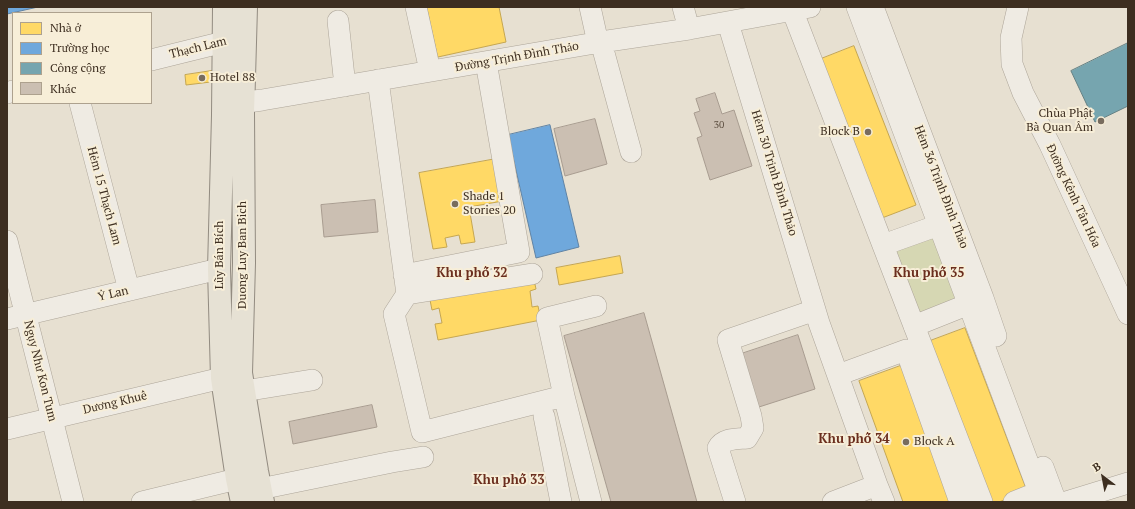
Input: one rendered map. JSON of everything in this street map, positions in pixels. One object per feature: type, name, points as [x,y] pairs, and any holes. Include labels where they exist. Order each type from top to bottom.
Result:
[{"type":"main road","name":"Lũy Bán Bích","points":[[224,7],[224,42],[233,104],[219,269],[222,378],[237,479],[242,502]]},
{"type":"main road","name":"Duong Luy Ban Bich","points":[[246,7],[245,36],[233,104],[244,263],[241,373],[262,495]]},
{"type":"street","points":[[416,7],[430,71]]},
{"type":"street","points":[[590,7],[630,152]]},
{"type":"street","points":[[683,7],[689,29]]},
{"type":"street","points":[[857,7],[1039,492],[1014,502]]},
{"type":"street","name":"Hẻm 36 Trịnh Đình Thảo","points":[[874,7],[983,298],[1056,502]]},
{"type":"street","name":"Đường Kênh Tân Hóa","points":[[1018,7],[1012,38],[1012,64],[1023,93],[1050,145],[1128,314]]},
{"type":"street","name":"Đường Kênh Tân Hóa","points":[[1031,7],[1023,40],[1024,62],[1033,89],[1059,139],[1128,286]]},
{"type":"street","points":[[798,8],[883,245],[982,502]]},
{"type":"street","name":"Đường Trịnh Đình Thảo","points":[[233,104],[600,42],[689,29],[738,16],[798,8]]},
{"type":"street","name":"Hẻm 30 Trịnh Đình Thảo","points":[[738,16],[817,317],[881,493]]},
{"type":"street","points":[[338,21],[345,86]]},
{"type":"street","name":"Thạch Lam","points":[[152,60],[245,36]]},
{"type":"street","points":[[406,284],[519,252],[486,62]]},
{"type":"street","points":[[374,81],[406,284],[394,314],[422,432],[564,396]]},
{"type":"street","points":[[374,81],[384,182]]},
{"type":"street","name":"Hẻm 15 Thạch Lam","points":[[80,104],[129,290]]},
{"type":"street","points":[[883,245],[939,225]]},
{"type":"street","name":"Ngụy Như Kon Tum","points":[[7,241],[16,316],[52,418],[73,502]]},
{"type":"street","name":"Ỷ Lan","points":[[16,316],[219,269]]},
{"type":"street","points":[[406,284],[532,274]]},
{"type":"street","points":[[914,326],[969,304]]},
{"type":"street","points":[[591,502],[564,396],[547,318],[596,306]]},
{"type":"street","points":[[735,502],[718,448],[719,445],[724,442],[747,438],[753,428],[751,416],[728,340],[817,317]]},
{"type":"street","points":[[838,375],[906,350],[960,502]]},
{"type":"street","name":"Dương Khuê","points":[[7,428],[222,378]]},
{"type":"street","points":[[244,391],[312,380]]},
{"type":"street","points":[[544,416],[561,502]]},
{"type":"street","points":[[262,495],[392,462],[423,457]]},
{"type":"street","points":[[142,502],[237,479]]},
{"type":"street","points":[[1066,502],[1128,483]]},
{"type":"street","points":[[833,502],[881,493]]},
{"type":"green space","points":[[935,232],[963,301],[918,319],[890,249]]},
{"type":"building: Nhà ở","points":[[427,7],[499,7],[506,42],[438,57]]},
{"type":"building: Nhà ở","name":"Block B","points":[[854,46],[916,205],[882,218],[821,59]]},
{"type":"building: Nhà ở","name":"Hotel 88","points":[[218,70],[219,81],[186,85],[185,75]]},
{"type":"building: Nhà ở","name":"Shade 1 Stories 20","points":[[496,159],[503,201],[469,207],[475,242],[461,244],[459,235],[445,238],[447,247],[433,249],[419,173]]},
{"type":"building: Nhà ở","points":[[620,256],[623,273],[559,285],[556,268]]},
{"type":"building: Nhà ở","points":[[533,275],[536,289],[530,291],[532,307],[538,306],[541,320],[438,340],[435,324],[442,323],[439,308],[432,310],[429,295]]},
{"type":"building: Nhà ở","name":"Block A","points":[[965,328],[1027,491],[999,502],[991,502],[930,341]]},
{"type":"building: Nhà ở","name":"Block A","points":[[903,365],[954,502],[903,502],[859,381]]},
{"type":"building: Trường học","points":[[7,7],[38,7],[12,12],[7,14]]},
{"type":"building: Trường học","points":[[550,125],[579,247],[536,258],[508,135]]},
{"type":"building: Công cộng","points":[[1128,43],[1128,106],[1095,122],[1071,71]]},
{"type":"building: Khác","points":[[715,93],[722,114],[734,110],[752,166],[710,180],[697,138],[702,136],[694,113],[700,111],[696,99]]},
{"type":"building: Khác","points":[[595,119],[607,164],[565,176],[554,129]]},
{"type":"building: Khác","points":[[375,200],[378,232],[324,237],[321,205]]},
{"type":"building: Khác","points":[[644,313],[697,502],[611,502],[564,336]]},
{"type":"building: Khác","points":[[798,335],[815,389],[759,407],[741,354]]},
{"type":"building: Khác","points":[[372,405],[377,427],[293,444],[289,422]]},
{"type":"place","name":"Hotel 88","points":[[202,78]]},
{"type":"place","name":"Chùa Phật Bà Quan Âm","points":[[1101,121]]},
{"type":"place","name":"Block B","points":[[868,132]]},
{"type":"place","name":"Shade 1 Stories 20","points":[[455,204]]},
{"type":"place","name":"Block A","points":[[906,442]]},
{"type":"district","name":"Khu phố 32","points":[[472,273]]},
{"type":"district","name":"Khu phố 35","points":[[929,273]]},
{"type":"district","name":"Khu phố 34","points":[[854,439]]},
{"type":"district","name":"Khu phố 33","points":[[509,480]]}]
